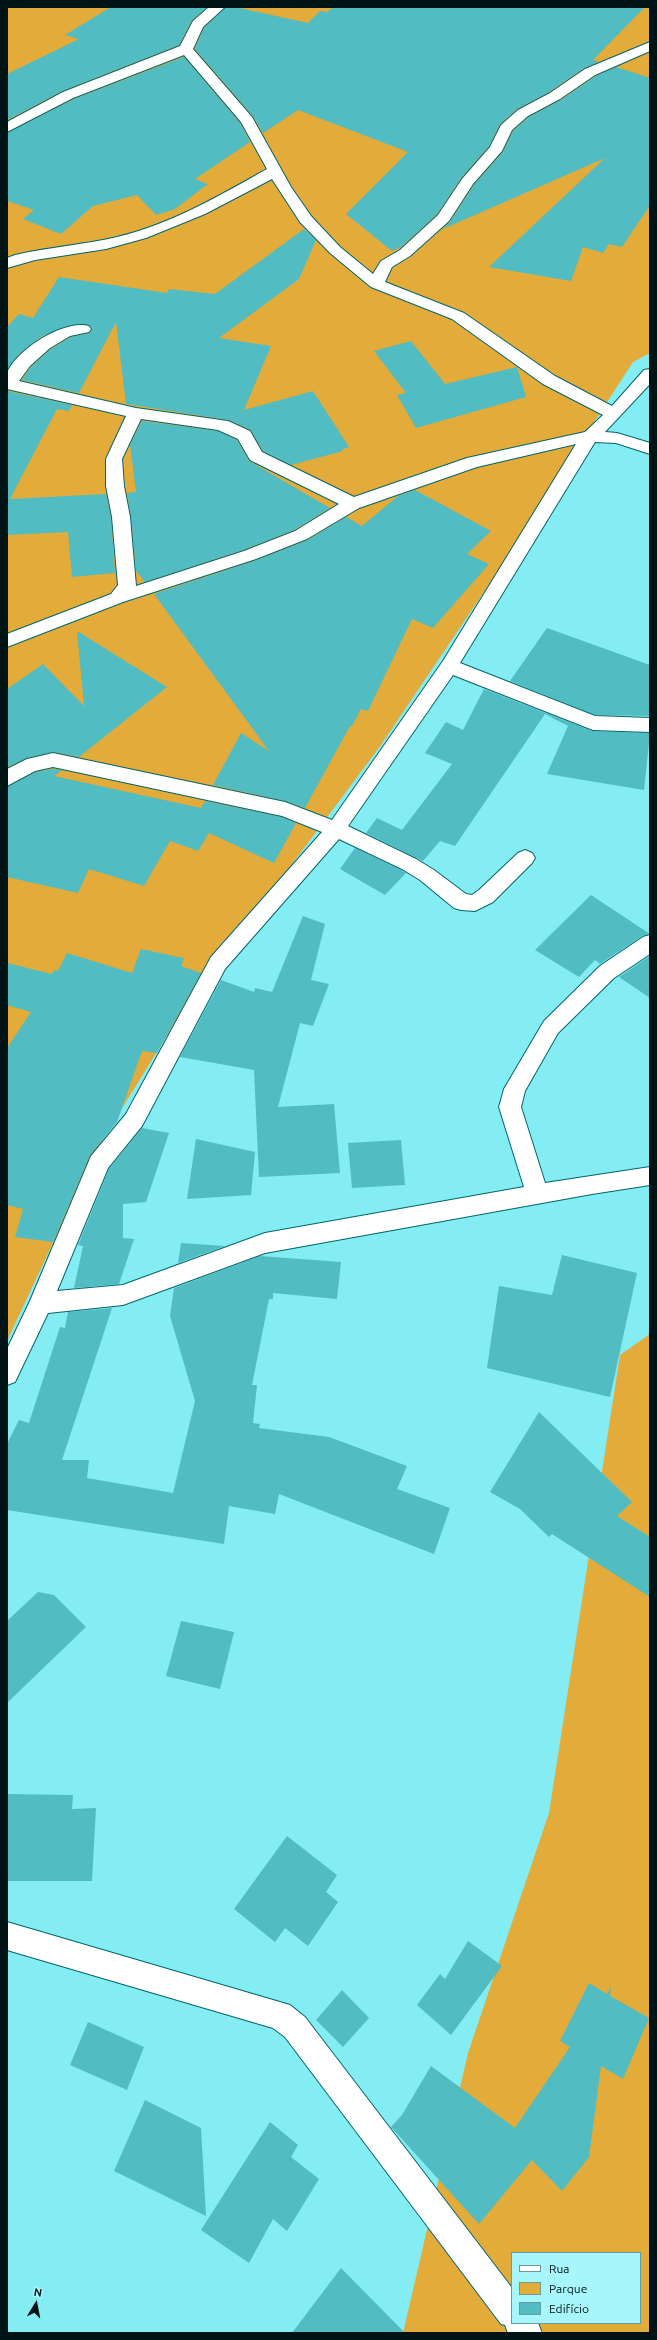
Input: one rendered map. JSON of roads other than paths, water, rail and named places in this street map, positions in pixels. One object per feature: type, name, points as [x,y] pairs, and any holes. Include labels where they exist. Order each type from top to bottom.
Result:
[{"type":"street","points":[[7,128],[68,95],[186,48],[192,30],[199,20],[218,7]]},
{"type":"street","points":[[376,284],[386,264],[404,253],[444,218],[467,182],[497,148],[506,128],[523,112],[555,96],[590,72],[650,46]]},
{"type":"street","points":[[186,48],[247,120],[275,171],[305,219],[334,250],[376,284],[458,316],[549,380],[614,414]]},
{"type":"street","points":[[7,263],[24,258],[97,247],[149,233],[213,205],[275,171]]},
{"type":"street","points":[[83,329],[60,334],[40,348],[15,372],[8,383],[136,413],[222,425],[244,435],[256,456],[353,504]]},
{"type":"street","points":[[7,1374],[41,1303],[99,1163],[134,1120],[218,963],[336,829],[449,666],[590,436],[614,414],[650,374]]},
{"type":"street","points":[[117,598],[127,586],[121,517],[115,486],[114,459],[136,413]]},
{"type":"street","points":[[7,641],[117,598],[250,555],[301,535],[330,516],[353,504],[473,462],[590,436],[617,438],[650,448]]},
{"type":"street","points":[[449,666],[593,723],[650,725]]},
{"type":"street","points":[[7,779],[26,766],[39,761],[52,760],[268,804],[336,829],[409,864],[427,875],[460,902],[476,903],[486,896],[525,858]]},
{"type":"street","points":[[536,1194],[510,1107],[515,1089],[551,1027],[607,972],[650,943]]},
{"type":"street","points":[[41,1303],[123,1295],[265,1243],[592,1184],[650,1176]]},
{"type":"street","points":[[7,1936],[280,2015],[295,2027],[511,2312]]},
{"type":"street","points":[[520,2324],[527,2333]]}]
